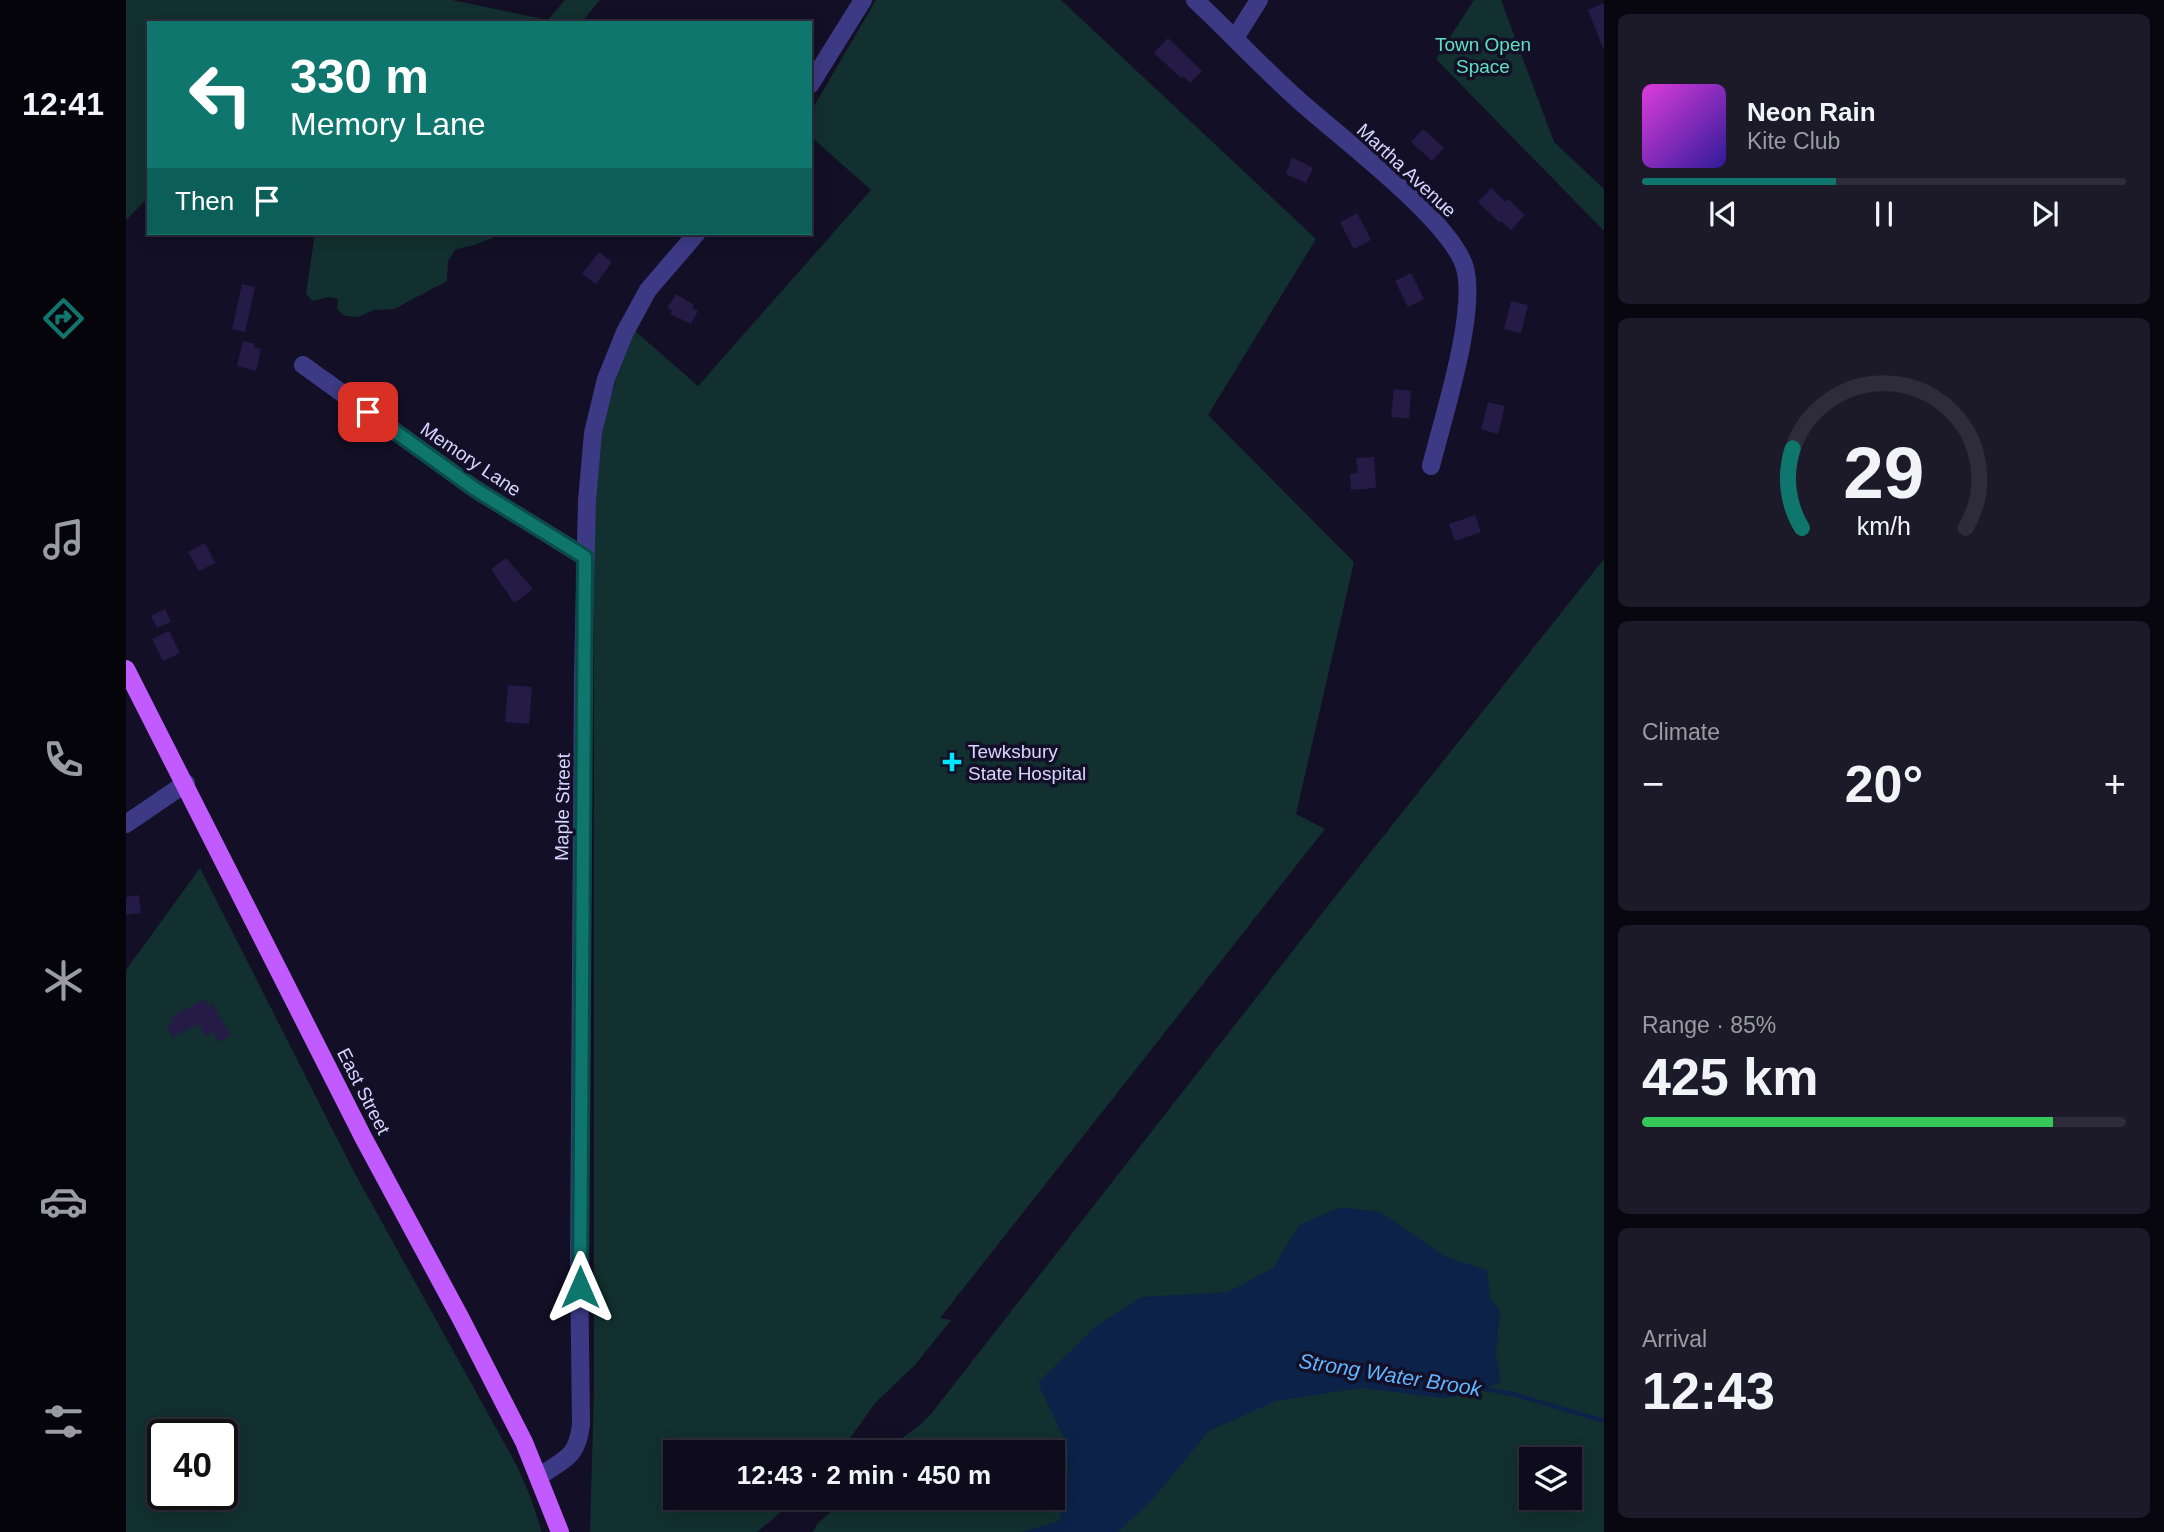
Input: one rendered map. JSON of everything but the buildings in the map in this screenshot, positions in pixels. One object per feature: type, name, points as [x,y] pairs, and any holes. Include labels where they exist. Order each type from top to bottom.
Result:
[{"type":"main road","name":"East Street","points":[[126,670],[186,783],[364,1139],[460,1317],[540,1476],[560,1532]]},
{"type":"street","points":[[812,82],[863,0]]},
{"type":"street","name":"Martha Avenue","points":[[1195,0],[1292,94],[1420,207],[1454,245],[1464,267],[1467,294],[1464,329],[1431,466]]},
{"type":"street","points":[[1236,38],[1259,0]]},
{"type":"street","name":"Maple Street","points":[[540,1476],[571,1455],[577,1447],[581,1425],[579,1259],[585,557],[593,433],[606,379],[625,332],[648,290],[695,235]]},
{"type":"street","name":"Memory Lane","points":[[303,365],[475,489],[585,557]]},
{"type":"street","points":[[126,824],[186,783]]},
{"type":"green space","points":[[126,0],[452,0],[548,20],[565,0],[600,0],[583,21],[147,21],[147,199],[126,220]]},
{"type":"green space","name":"Tewksbury State Hospital","points":[[876,0],[1061,0],[1316,239],[1208,415],[1354,562],[1296,814],[1325,829],[940,1318],[951,1320],[915,1365],[876,1402],[849,1440],[663,1440],[663,1510],[784,1510],[757,1532],[590,1532],[594,1390],[594,521],[600,447],[610,400],[635,331],[698,386],[871,190],[812,138],[812,110]]},
{"type":"green space","name":"Town Open Space","points":[[1474,0],[1501,0],[1554,142],[1604,189],[1604,231],[1436,59]]},
{"type":"green space","points":[[315,235],[499,235],[456,249],[448,261],[447,281],[394,309],[374,310],[358,317],[345,316],[337,309],[338,299],[329,297],[313,301],[306,294]]},
{"type":"green space","points":[[1604,559],[1604,1532],[813,1532],[818,1523],[833,1510],[1065,1510],[1065,1440],[900,1440],[931,1414],[1327,907]]},
{"type":"green space","points":[[200,868],[353,1170],[517,1466],[542,1532],[126,1532],[126,970]]},
{"type":"water","points":[[1341,1207],[1381,1212],[1446,1257],[1487,1270],[1490,1297],[1500,1311],[1496,1355],[1501,1382],[1472,1394],[1442,1398],[1361,1388],[1276,1401],[1209,1431],[1151,1501],[1118,1532],[1021,1532],[1059,1521],[1061,1510],[1065,1510],[1068,1447],[1038,1383],[1096,1326],[1142,1297],[1228,1292],[1273,1268],[1299,1225]]},
{"type":"waterway","name":"Strong Water Brook","points":[[1480,1388],[1513,1394],[1604,1421]]},
{"type":"place","name":"Tewksbury State Hospital","points":[[952,762]]},
{"type":"route","points":[[368,412],[475,489],[585,557],[580,1287]]}]
